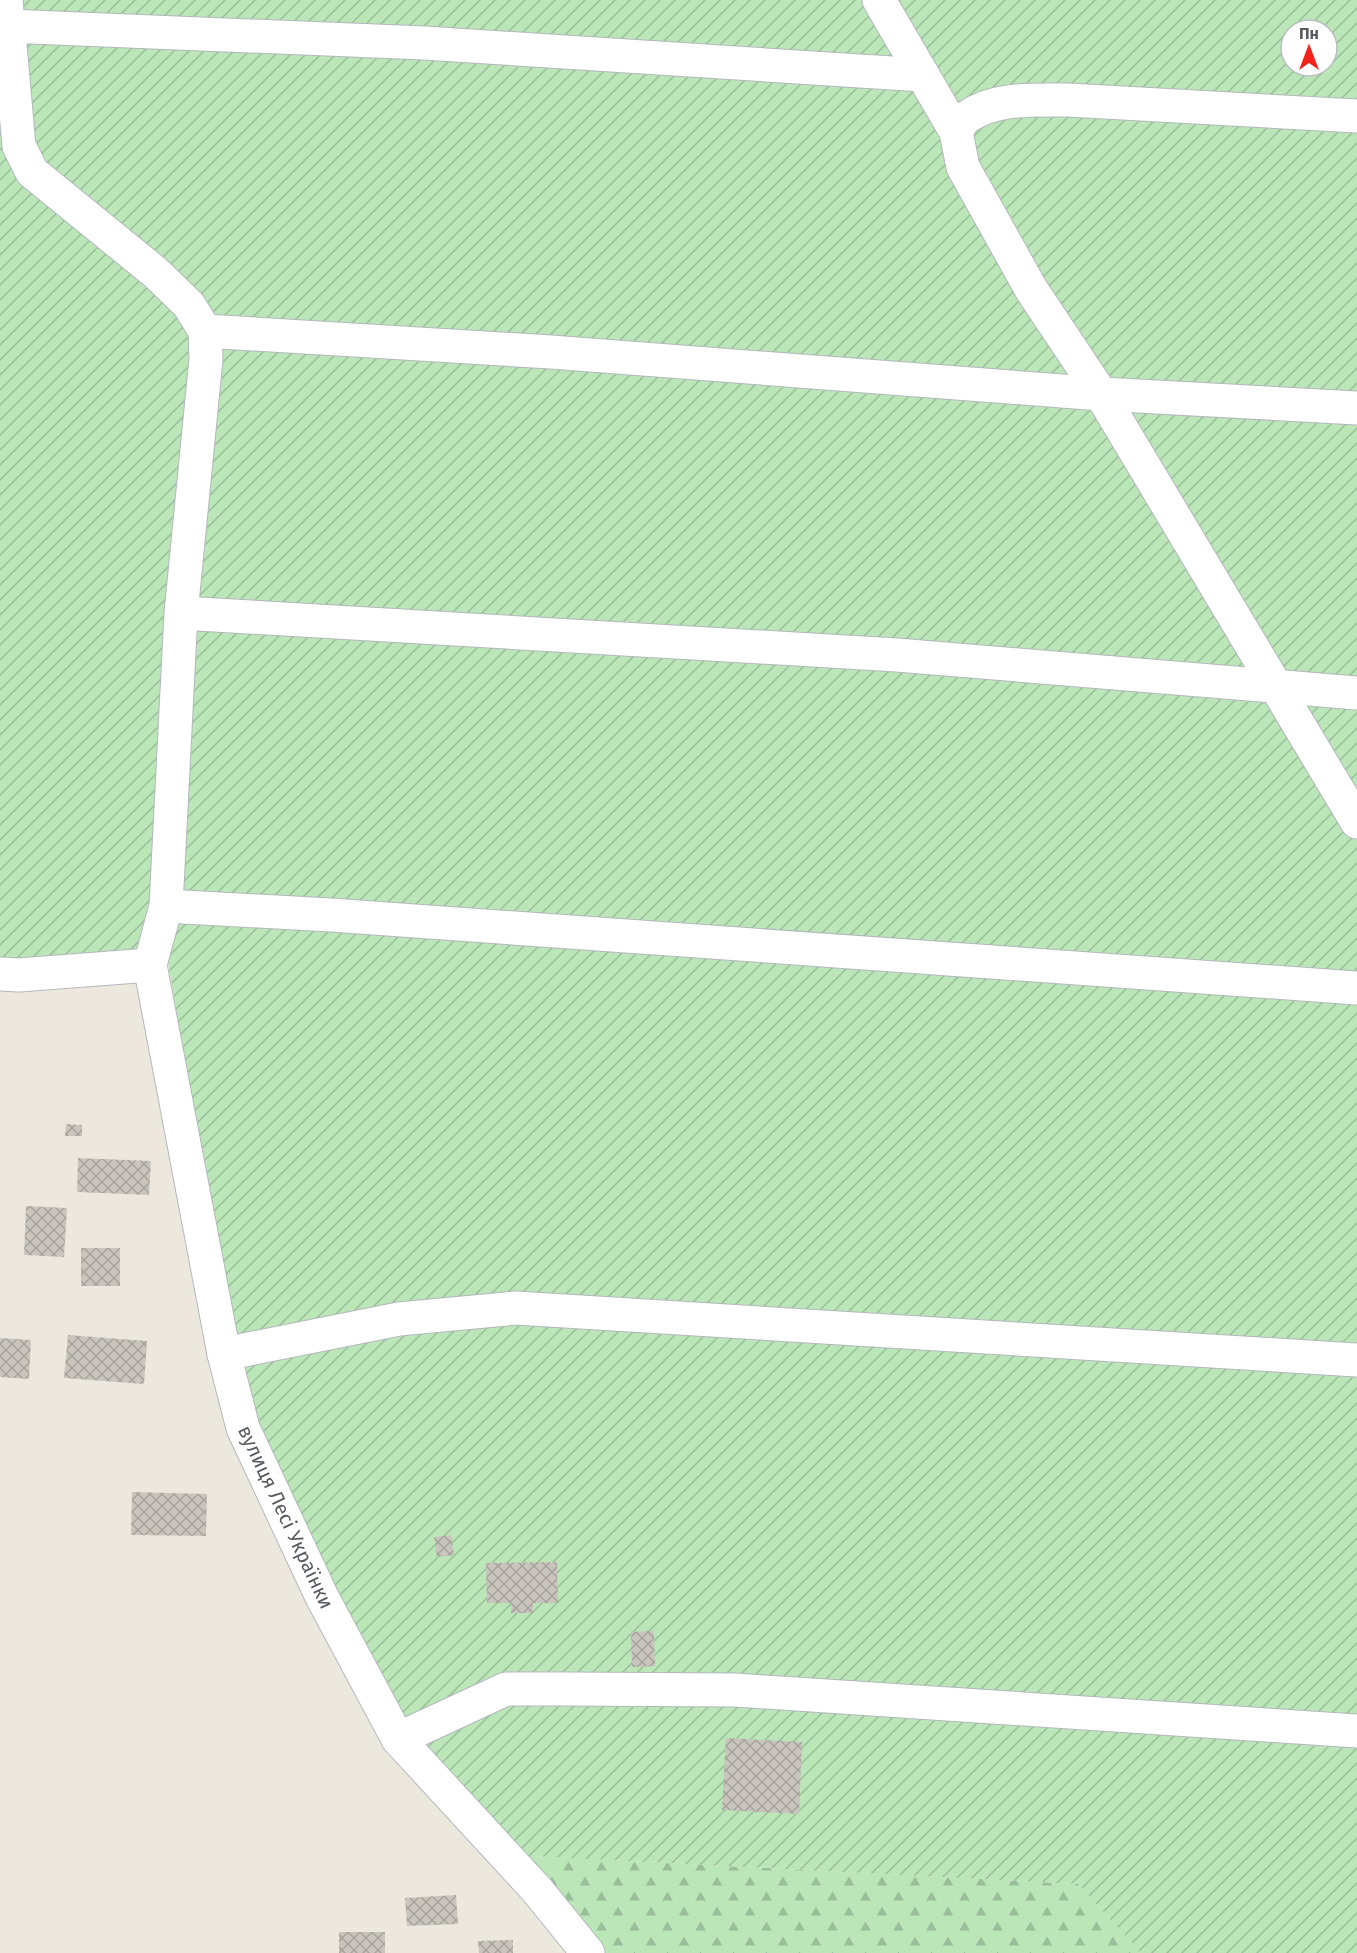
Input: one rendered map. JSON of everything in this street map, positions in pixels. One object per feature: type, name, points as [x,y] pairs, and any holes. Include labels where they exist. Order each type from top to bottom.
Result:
[{"type":"street","points":[[879,0],[956,132],[963,167],[1031,290],[1101,394],[1357,822]]},
{"type":"street","points":[[0,949],[10,975],[150,965],[166,906],[181,613],[206,359],[205,331],[189,305],[156,273],[32,171],[19,146],[7,13],[424,44],[923,75]]},
{"type":"street","points":[[956,132],[965,118],[987,107],[1023,100],[1068,100],[1357,116]]},
{"type":"street","points":[[205,331],[551,352],[1101,394],[1357,408]]},
{"type":"street","points":[[181,613],[897,655],[1357,693]]},
{"type":"street","points":[[166,906],[330,915],[1357,988]]},
{"type":"street","name":"вулиця Лесі Українки","points":[[150,965],[224,1354],[243,1428],[322,1597],[398,1739],[537,1890],[588,1953]]},
{"type":"street","points":[[224,1354],[399,1319],[516,1308],[1357,1360]]},
{"type":"street","points":[[398,1739],[506,1689],[735,1690],[1357,1731]]},
{"type":"green space","points":[[0,0],[1357,0],[1357,1953],[1141,1953],[1078,1884],[511,1855],[379,1683],[243,1401],[165,944],[0,972]]},
{"type":"green space","points":[[511,1855],[1078,1884],[1141,1953],[591,1953]]},
{"type":"building","points":[[66,1124],[82,1125],[82,1136],[65,1136]]},
{"type":"building","points":[[78,1158],[151,1161],[149,1195],[77,1192]]},
{"type":"building","points":[[26,1206],[67,1208],[64,1257],[24,1255]]},
{"type":"building","points":[[81,1248],[120,1248],[120,1286],[81,1286]]},
{"type":"building","points":[[68,1335],[147,1341],[144,1384],[64,1378]]},
{"type":"building","points":[[0,1338],[31,1340],[29,1379],[0,1377]]},
{"type":"building","points":[[132,1492],[207,1494],[206,1536],[131,1535]]},
{"type":"building","points":[[451,1535],[454,1555],[437,1557],[434,1537]]},
{"type":"building","points":[[557,1562],[558,1603],[533,1603],[533,1613],[511,1613],[511,1603],[487,1603],[486,1563]]},
{"type":"building","points":[[654,1631],[655,1666],[632,1667],[631,1632]]},
{"type":"building","points":[[726,1738],[802,1742],[799,1814],[722,1810]]},
{"type":"building","points":[[456,1895],[458,1924],[407,1926],[405,1898]]},
{"type":"building","points":[[339,1932],[385,1932],[385,1953],[339,1953]]},
{"type":"building","points":[[513,1940],[513,1953],[479,1953],[478,1941]]}]
